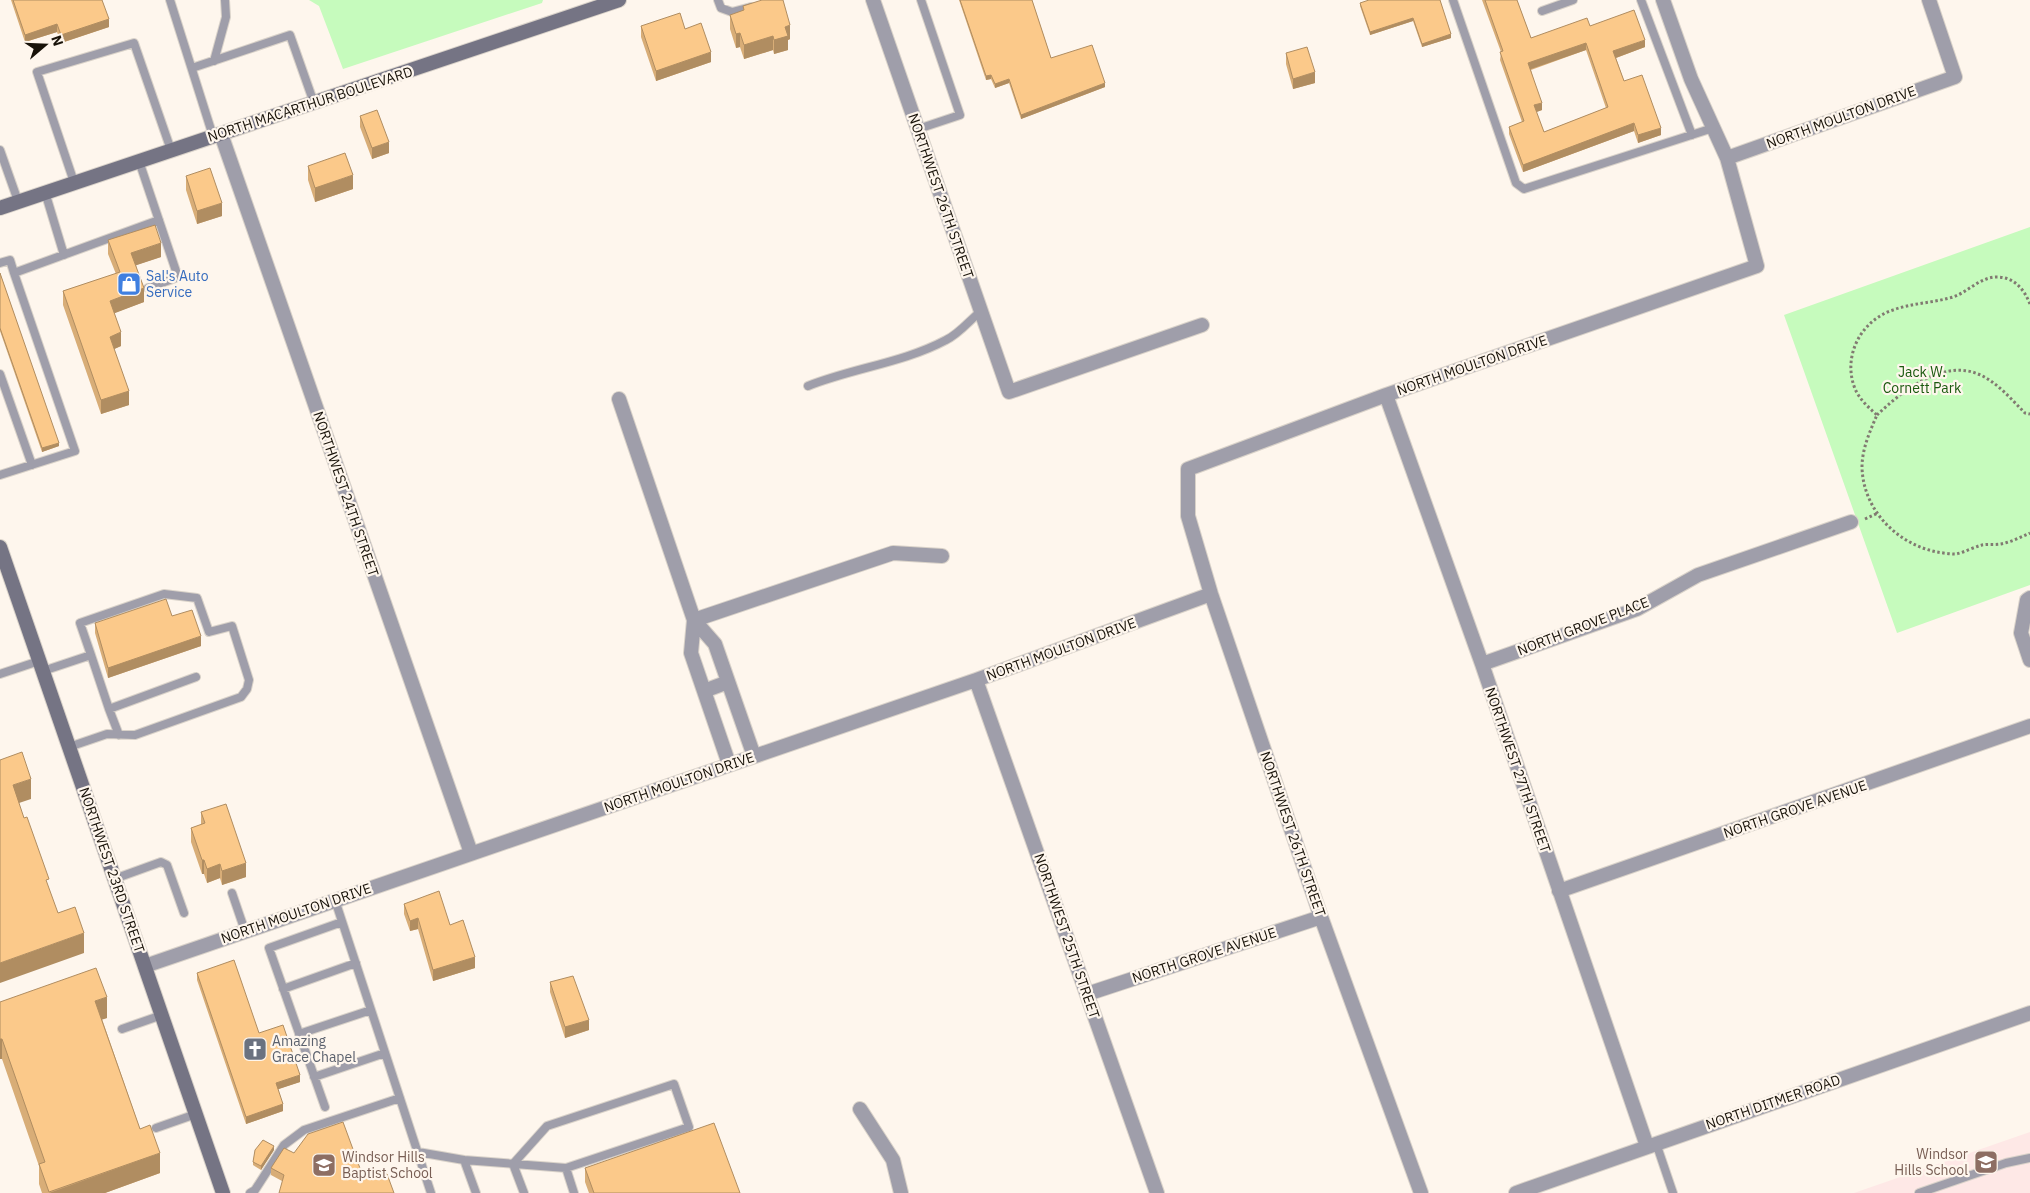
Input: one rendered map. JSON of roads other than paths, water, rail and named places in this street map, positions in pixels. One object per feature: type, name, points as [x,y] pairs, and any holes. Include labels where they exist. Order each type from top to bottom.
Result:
[{"type":"main road","name":"NORTH MACARTHUR BOULEVARD","points":[[0,208],[619,0]]},
{"type":"main road","name":"NORTHWEST 23RD STREET","points":[[0,547],[223,1193]]},
{"type":"street","name":"NORTHWEST 26TH STREET","points":[[873,0],[1010,392],[1202,325]]},
{"type":"street","points":[[1663,0],[1691,79],[1727,158]]},
{"type":"street","name":"NORTH MOULTON DRIVE","points":[[1188,469],[1386,395],[1757,266],[1727,158],[1955,76],[1928,0]]},
{"type":"street","name":"NORTHWEST 24TH STREET","points":[[217,135],[471,853]]},
{"type":"street","name":"NORTHWEST 27TH STREET","points":[[1386,395],[1482,664],[1559,891],[1651,1145]]},
{"type":"street","points":[[619,399],[694,620],[715,644],[754,756]]},
{"type":"street","name":"NORTHWEST 26TH STREET","points":[[1188,469],[1188,516],[1211,594],[1321,917],[1422,1193]]},
{"type":"street","name":"NORTH GROVE PLACE","points":[[1482,664],[1637,609],[1698,575],[1851,522]]},
{"type":"street","points":[[694,620],[893,553],[942,556]]},
{"type":"street","name":"NORTH MOULTON DRIVE","points":[[145,966],[976,680],[1211,594]]},
{"type":"street","points":[[2028,599],[2021,633],[2030,660]]},
{"type":"street","points":[[694,620],[690,654],[729,764]]},
{"type":"street","name":"NORTHWEST 25TH STREET","points":[[976,680],[1156,1193]]},
{"type":"street","points":[[704,691],[728,682]]},
{"type":"street","name":"NORTH GROVE AVENUE","points":[[1559,891],[2030,726]]},
{"type":"street","name":"NORTH GROVE AVENUE","points":[[1087,994],[1321,917]]},
{"type":"street","name":"NORTH DITMER ROAD","points":[[1516,1193],[2030,1013]]},
{"type":"street","points":[[860,1109],[893,1160],[901,1193]]},
{"type":"lane","points":[[170,0],[192,68],[217,135]]},
{"type":"lane","points":[[214,61],[226,17],[225,0]]},
{"type":"lane","points":[[718,0],[721,8],[732,12],[758,6]]},
{"type":"lane","points":[[918,129],[960,115],[921,0]]},
{"type":"lane","points":[[1453,0],[1499,136],[1519,187],[1524,189],[1713,128]]},
{"type":"lane","points":[[1542,11],[1573,0]]},
{"type":"lane","points":[[1641,0],[1692,135]]},
{"type":"lane","points":[[192,68],[290,35],[314,103]]},
{"type":"lane","points":[[74,182],[37,72],[134,43],[171,150]]},
{"type":"lane","points":[[0,153],[18,202]]},
{"type":"lane","points":[[139,161],[178,277],[148,288]]},
{"type":"lane","points":[[45,192],[64,255]]},
{"type":"lane","points":[[14,273],[159,220]]},
{"type":"lane","points":[[0,263],[10,260],[75,451],[0,475]]},
{"type":"lane","points":[[808,386],[831,377],[926,350],[948,339],[981,311]]},
{"type":"lane","points":[[0,374],[32,465]]},
{"type":"lane","points":[[69,747],[107,734],[119,735],[135,735],[241,698],[247,689],[249,680],[232,626],[209,632],[197,598],[164,594],[80,623],[119,735]]},
{"type":"lane","points":[[0,674],[91,655]]},
{"type":"lane","points":[[109,709],[196,677]]},
{"type":"lane","points":[[114,879],[161,862],[167,865],[184,913]]},
{"type":"lane","points":[[232,893],[245,931]]},
{"type":"lane","points":[[335,900],[431,1193]]},
{"type":"lane","points":[[325,1107],[269,948],[342,922]]},
{"type":"lane","points":[[284,989],[356,963]]},
{"type":"lane","points":[[299,1034],[371,1010]]},
{"type":"lane","points":[[122,1029],[162,1015]]},
{"type":"lane","points":[[314,1077],[385,1053]]},
{"type":"lane","points":[[418,1152],[464,1160],[513,1164],[566,1168],[689,1127],[674,1084],[547,1126],[513,1164]]},
{"type":"lane","points":[[250,1193],[255,1190],[284,1145],[304,1130],[400,1098]]},
{"type":"lane","points":[[156,1128],[196,1114]]},
{"type":"lane","points":[[1651,1145],[1673,1193]]},
{"type":"lane","points":[[1919,1193],[2006,1162],[2030,1158]]},
{"type":"lane","points":[[464,1160],[476,1193]]},
{"type":"lane","points":[[513,1164],[524,1193]]},
{"type":"lane","points":[[566,1168],[574,1193]]},
{"type":"place","name":"Sal's Auto Service","points":[[129,284]]},
{"type":"place","name":"Amazing Grace Chapel","points":[[255,1049]]},
{"type":"place","name":"Windsor Hills School","points":[[1986,1162]]},
{"type":"place","name":"Windsor Hills Baptist School","points":[[324,1165]]},
{"type":"park label","name":"Jack W. Cornett Park","points":[[1922,380]]}]
